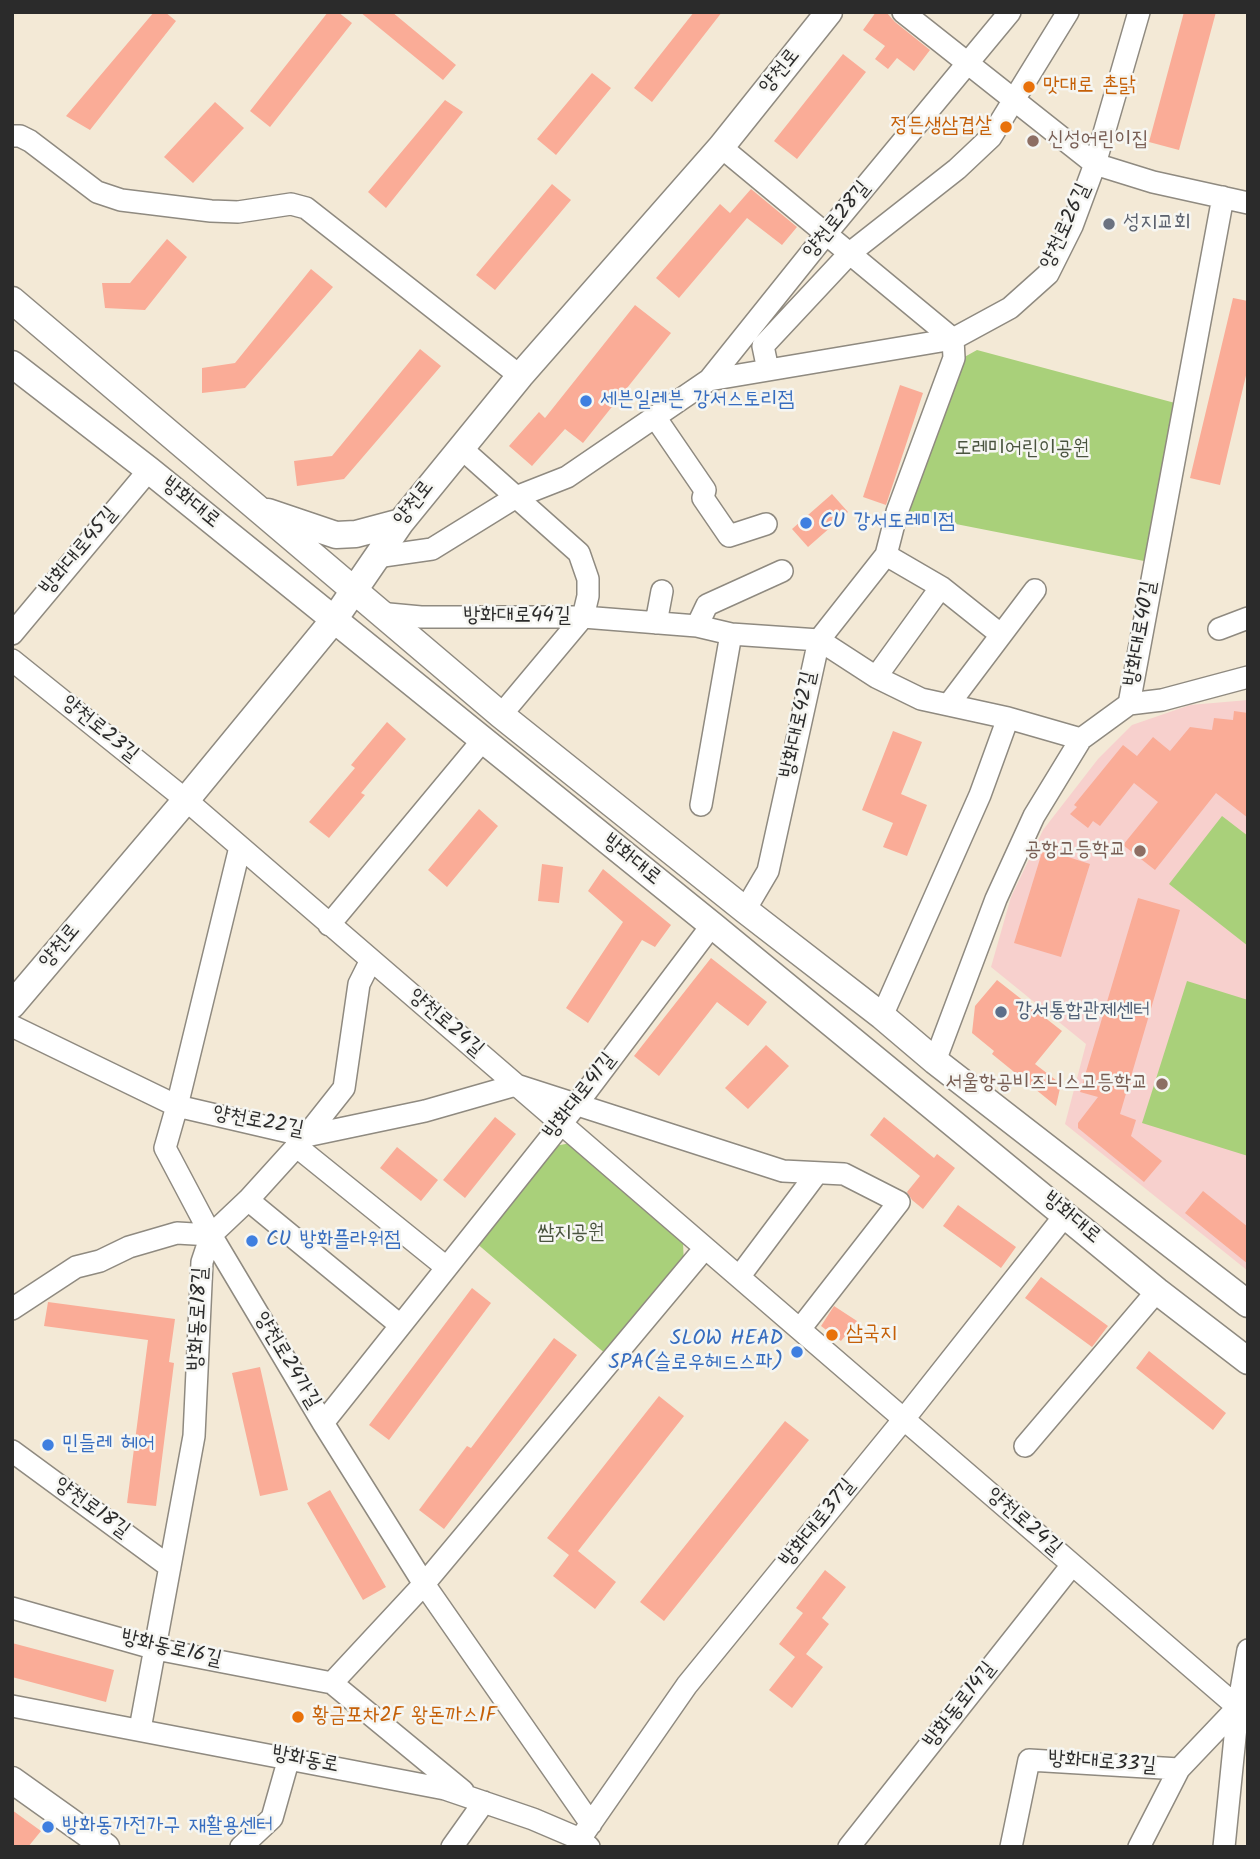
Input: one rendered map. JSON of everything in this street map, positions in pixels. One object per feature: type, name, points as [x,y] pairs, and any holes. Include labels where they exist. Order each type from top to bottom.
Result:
[{"type":"main road","name":"양천로","points":[[12,1004],[186,800],[333,621],[401,522],[520,376],[721,147],[829,12]]},
{"type":"main road","name":"방화대로","points":[[12,300],[501,715],[882,1016],[935,1061],[1248,1304]]},
{"type":"main road","name":"방화대로","points":[[12,364],[149,470],[712,925],[1157,1291],[1248,1360]]},
{"type":"main road","points":[[254,508],[336,536],[356,534],[401,522]]},
{"type":"main road","points":[[13,1781],[91,1844]]},
{"type":"street","points":[[903,12],[1095,164],[1153,182],[1248,204]]},
{"type":"street","name":"양천로28길","points":[[709,380],[1010,12]]},
{"type":"street","name":"양천로28길","points":[[849,253],[966,161],[991,137],[1068,12]]},
{"type":"street","name":"양천로26길","points":[[376,557],[432,548],[516,497],[567,477],[709,380],[953,339],[1010,308],[1048,274],[1072,226],[1095,164],[1139,12]]},
{"type":"street","points":[[12,136],[20,136],[30,141],[97,192],[121,200],[211,211],[238,212],[291,204],[306,208],[520,376]]},
{"type":"street","points":[[721,147],[953,339]]},
{"type":"street","name":"방화대로40길","points":[[935,1061],[996,899],[1034,816],[1081,739],[1129,704],[1223,197]]},
{"type":"street","points":[[768,370],[763,346],[849,253]]},
{"type":"street","name":"방화대로42길","points":[[745,910],[768,871],[819,640],[886,555],[897,512],[954,358],[953,339]]},
{"type":"street","points":[[655,417],[705,489],[703,498],[729,536],[766,524]]},
{"type":"street","points":[[461,448],[579,553],[588,579],[588,596],[583,617],[501,715]]},
{"type":"street","name":"방화대로45길","points":[[12,634],[149,470]]},
{"type":"street","points":[[886,555],[941,587],[1000,634]]},
{"type":"street","points":[[697,626],[707,606],[782,571]]},
{"type":"street","points":[[876,677],[941,587]]},
{"type":"street","points":[[949,704],[1035,590]]},
{"type":"street","points":[[656,623],[662,591]]},
{"type":"street","name":"방화대로44길","points":[[378,613],[421,617],[583,617],[697,626],[732,634],[819,640],[876,677],[921,699],[1008,718],[1081,739]]},
{"type":"street","points":[[1219,629],[1248,618]]},
{"type":"street","points":[[701,805],[732,634]]},
{"type":"street","name":"양천로23길","points":[[12,660],[186,800]]},
{"type":"street","points":[[1129,704],[1162,700],[1248,677]]},
{"type":"street","points":[[882,1016],[980,795],[1008,718]]},
{"type":"street","points":[[329,925],[482,741]]},
{"type":"street","name":"양천로24길","points":[[186,800],[1243,1712]]},
{"type":"street","name":"양천로24가길","points":[[240,847],[165,1148],[211,1235],[323,1423],[586,1837]]},
{"type":"street","name":"방화대로41길","points":[[323,1423],[577,1104],[712,925]]},
{"type":"street","points":[[12,1309],[76,1266],[100,1261],[129,1247],[177,1233],[211,1235],[248,1200],[344,1088],[359,984],[371,960]]},
{"type":"street","name":"양천로22길","points":[[12,1026],[177,1106],[301,1141],[425,1111],[516,1085]]},
{"type":"street","points":[[516,1085],[783,1171],[844,1174],[898,1202],[800,1329]]},
{"type":"street","points":[[301,1141],[446,1267]]},
{"type":"street","points":[[739,1277],[817,1173]]},
{"type":"street","points":[[248,1200],[400,1325]]},
{"type":"street","name":"방화대로37길","points":[[586,1837],[687,1685],[904,1419],[1066,1214]]},
{"type":"street","name":"방화동로18길","points":[[141,1729],[194,1436],[202,1262],[211,1235]]},
{"type":"street","points":[[332,1684],[424,1584],[705,1248]]},
{"type":"street","points":[[1025,1446],[1157,1291]]},
{"type":"street","name":"양천로18길","points":[[12,1451],[170,1567]]},
{"type":"street","name":"방화동로14길","points":[[849,1847],[1072,1565]]},
{"type":"street","name":"방화동로16길","points":[[12,1608],[156,1648],[332,1684],[478,1800]]},
{"type":"street","points":[[1224,1847],[1243,1712],[1247,1659]]},
{"type":"street","name":"방화동로","points":[[12,1706],[445,1789],[586,1837]]},
{"type":"street","name":"방화대로33길","points":[[1139,1847],[1179,1769],[1243,1712]]},
{"type":"street","points":[[241,1847],[272,1818],[289,1758]]},
{"type":"street","name":"방화대로33길","points":[[1011,1847],[1029,1760],[1179,1769]]},
{"type":"street","points":[[452,1847],[478,1800]]},
{"type":"shaded area","points":[[1248,700],[1248,1271],[1065,1124],[1086,1044],[991,967],[1011,897],[1043,830],[1098,759],[1132,725],[1190,705]]},
{"type":"green space","name":"도레미어린이공원","points":[[977,350],[1175,403],[1144,561],[905,514],[959,360]]},
{"type":"green space","points":[[1222,816],[1248,836],[1248,946],[1169,884]]},
{"type":"green space","points":[[1187,981],[1248,1000],[1248,1156],[1142,1123]]},
{"type":"green space","name":"쌈지공원","points":[[571,1143],[683,1242],[684,1266],[607,1355],[475,1242],[549,1147]]},
{"type":"building","points":[[154,12],[165,12],[176,21],[90,130],[66,116]]},
{"type":"building","points":[[328,12],[338,12],[352,23],[270,127],[250,111]]},
{"type":"building","points":[[360,12],[392,12],[456,65],[443,80]]},
{"type":"building","points":[[694,12],[722,12],[652,102],[634,88]]},
{"type":"building","points":[[876,12],[886,12],[930,50],[914,71],[897,58],[888,69],[875,59],[885,46],[863,30]]},
{"type":"building","points":[[1184,12],[1216,12],[1179,150],[1149,142]]},
{"type":"building","points":[[843,54],[866,72],[797,159],[774,141]]},
{"type":"building","points":[[592,73],[611,88],[556,155],[537,139]]},
{"type":"building","points":[[445,100],[463,112],[386,208],[368,192]]},
{"type":"building","points":[[215,102],[244,128],[193,183],[164,157]]},
{"type":"building","points":[[552,184],[571,200],[495,290],[476,275]]},
{"type":"building","points":[[751,189],[797,227],[782,245],[747,218],[679,298],[656,278],[720,204],[730,213]]},
{"type":"building","points":[[167,239],[187,257],[145,310],[105,308],[102,283],[130,283]]},
{"type":"building","points":[[311,269],[333,287],[245,388],[202,393],[202,368],[235,363]]},
{"type":"building","points":[[1233,298],[1248,301],[1248,367],[1220,485],[1190,478]]},
{"type":"building","points":[[635,305],[671,333],[583,443],[565,429],[532,466],[509,446],[539,412],[545,418]]},
{"type":"building","points":[[420,349],[441,366],[344,479],[297,486],[294,461],[332,456]]},
{"type":"building","points":[[900,385],[923,393],[886,505],[863,497]]},
{"type":"building","points":[[832,494],[848,512],[808,547],[792,529]]},
{"type":"building","points":[[1234,711],[1248,713],[1248,818],[1216,793],[1155,870],[1123,845],[1158,802],[1134,783],[1100,826],[1093,821],[1088,828],[1070,814],[1077,807],[1074,805],[1123,745],[1137,756],[1153,737],[1170,751],[1190,727],[1212,730],[1214,718],[1233,720]]},
{"type":"building","points":[[387,722],[406,739],[361,793],[365,795],[329,838],[309,822],[355,768],[351,765]]},
{"type":"building","points":[[893,731],[922,742],[901,794],[927,805],[907,856],[883,847],[893,823],[862,810]]},
{"type":"building","points":[[479,809],[498,826],[447,887],[428,870]]},
{"type":"building","points":[[1043,849],[1090,864],[1061,957],[1014,943]]},
{"type":"building","points":[[542,864],[563,867],[559,903],[538,901]]},
{"type":"building","points":[[603,869],[671,925],[655,947],[642,940],[588,1023],[566,1008],[623,922],[588,891]]},
{"type":"building","points":[[1138,898],[1180,910],[1120,1114],[1136,1120],[1131,1136],[1162,1161],[1144,1182],[1078,1128],[1078,1123],[1098,1097],[1080,1092]]},
{"type":"building","points":[[711,958],[767,1002],[748,1026],[717,1002],[659,1076],[634,1056]]},
{"type":"building","points":[[997,980],[1062,1031],[1035,1064],[1061,1084],[1056,1106],[992,1054],[994,1051],[972,1033],[975,1006]]},
{"type":"building","points":[[766,1045],[789,1066],[748,1109],[725,1088]]},
{"type":"building","points":[[495,1117],[516,1134],[465,1198],[443,1180]]},
{"type":"building","points":[[884,1117],[934,1158],[937,1154],[955,1168],[923,1209],[907,1192],[920,1176],[870,1135]]},
{"type":"building","points":[[397,1147],[438,1180],[421,1201],[380,1168]]},
{"type":"building","points":[[1203,1191],[1248,1227],[1248,1264],[1185,1213]]},
{"type":"building","points":[[958,1205],[1016,1247],[1001,1268],[943,1226]]},
{"type":"building","points":[[1041,1277],[1108,1326],[1092,1347],[1025,1298]]},
{"type":"building","points":[[472,1288],[491,1303],[389,1440],[369,1425]]},
{"type":"building","points":[[48,1302],[175,1319],[169,1362],[174,1363],[156,1506],[127,1503],[148,1340],[44,1326]]},
{"type":"building","points":[[834,1306],[857,1321],[841,1341],[821,1326]]},
{"type":"building","points":[[554,1338],[577,1355],[444,1529],[419,1510],[467,1446],[471,1448]]},
{"type":"building","points":[[1149,1351],[1226,1413],[1213,1430],[1136,1368]]},
{"type":"building","points":[[260,1367],[288,1490],[260,1496],[232,1373]]},
{"type":"building","points":[[659,1396],[684,1416],[578,1551],[616,1582],[595,1609],[553,1576],[569,1555],[547,1538]]},
{"type":"building","points":[[785,1421],[809,1440],[664,1621],[640,1602]]},
{"type":"building","points":[[330,1490],[386,1587],[363,1600],[307,1503]]},
{"type":"building","points":[[825,1570],[846,1587],[822,1618],[829,1624],[806,1654],[823,1667],[792,1708],[769,1690],[795,1657],[779,1644],[803,1613],[796,1608]]},
{"type":"building","points":[[12,1643],[114,1670],[106,1702],[12,1677]]},
{"type":"building","points":[[12,1810],[41,1831],[28,1847],[12,1847]]},
{"type":"place","name":"맛대로 촌닭","points":[[1029,87]]},
{"type":"place","name":"정든생삼겹살","points":[[1006,127]]},
{"type":"place","name":"신성어린이집","points":[[1033,141]]},
{"type":"place","name":"성지교회","points":[[1109,224]]},
{"type":"place","name":"세븐일레븐 강서스토리점","points":[[586,401]]},
{"type":"place","name":"CU 강서도레미점","points":[[806,523]]},
{"type":"place","name":"공항고등학교","points":[[1140,851]]},
{"type":"place","name":"강서통합관제센터","points":[[1001,1012]]},
{"type":"place","name":"서울항공비즈니스고등학교","points":[[1162,1084]]},
{"type":"place","name":"CU 방화플라워점","points":[[252,1241]]},
{"type":"place","name":"삼국지","points":[[832,1335]]},
{"type":"place","name":"SLOW HEAD SPA(슬로우헤드스파)","points":[[797,1352]]},
{"type":"place","name":"민들레 헤어","points":[[48,1445]]},
{"type":"place","name":"황금포차2F 왕돈까스1F","points":[[298,1717]]},
{"type":"place","name":"방화동가전가구 재활용센터","points":[[48,1827]]}]
